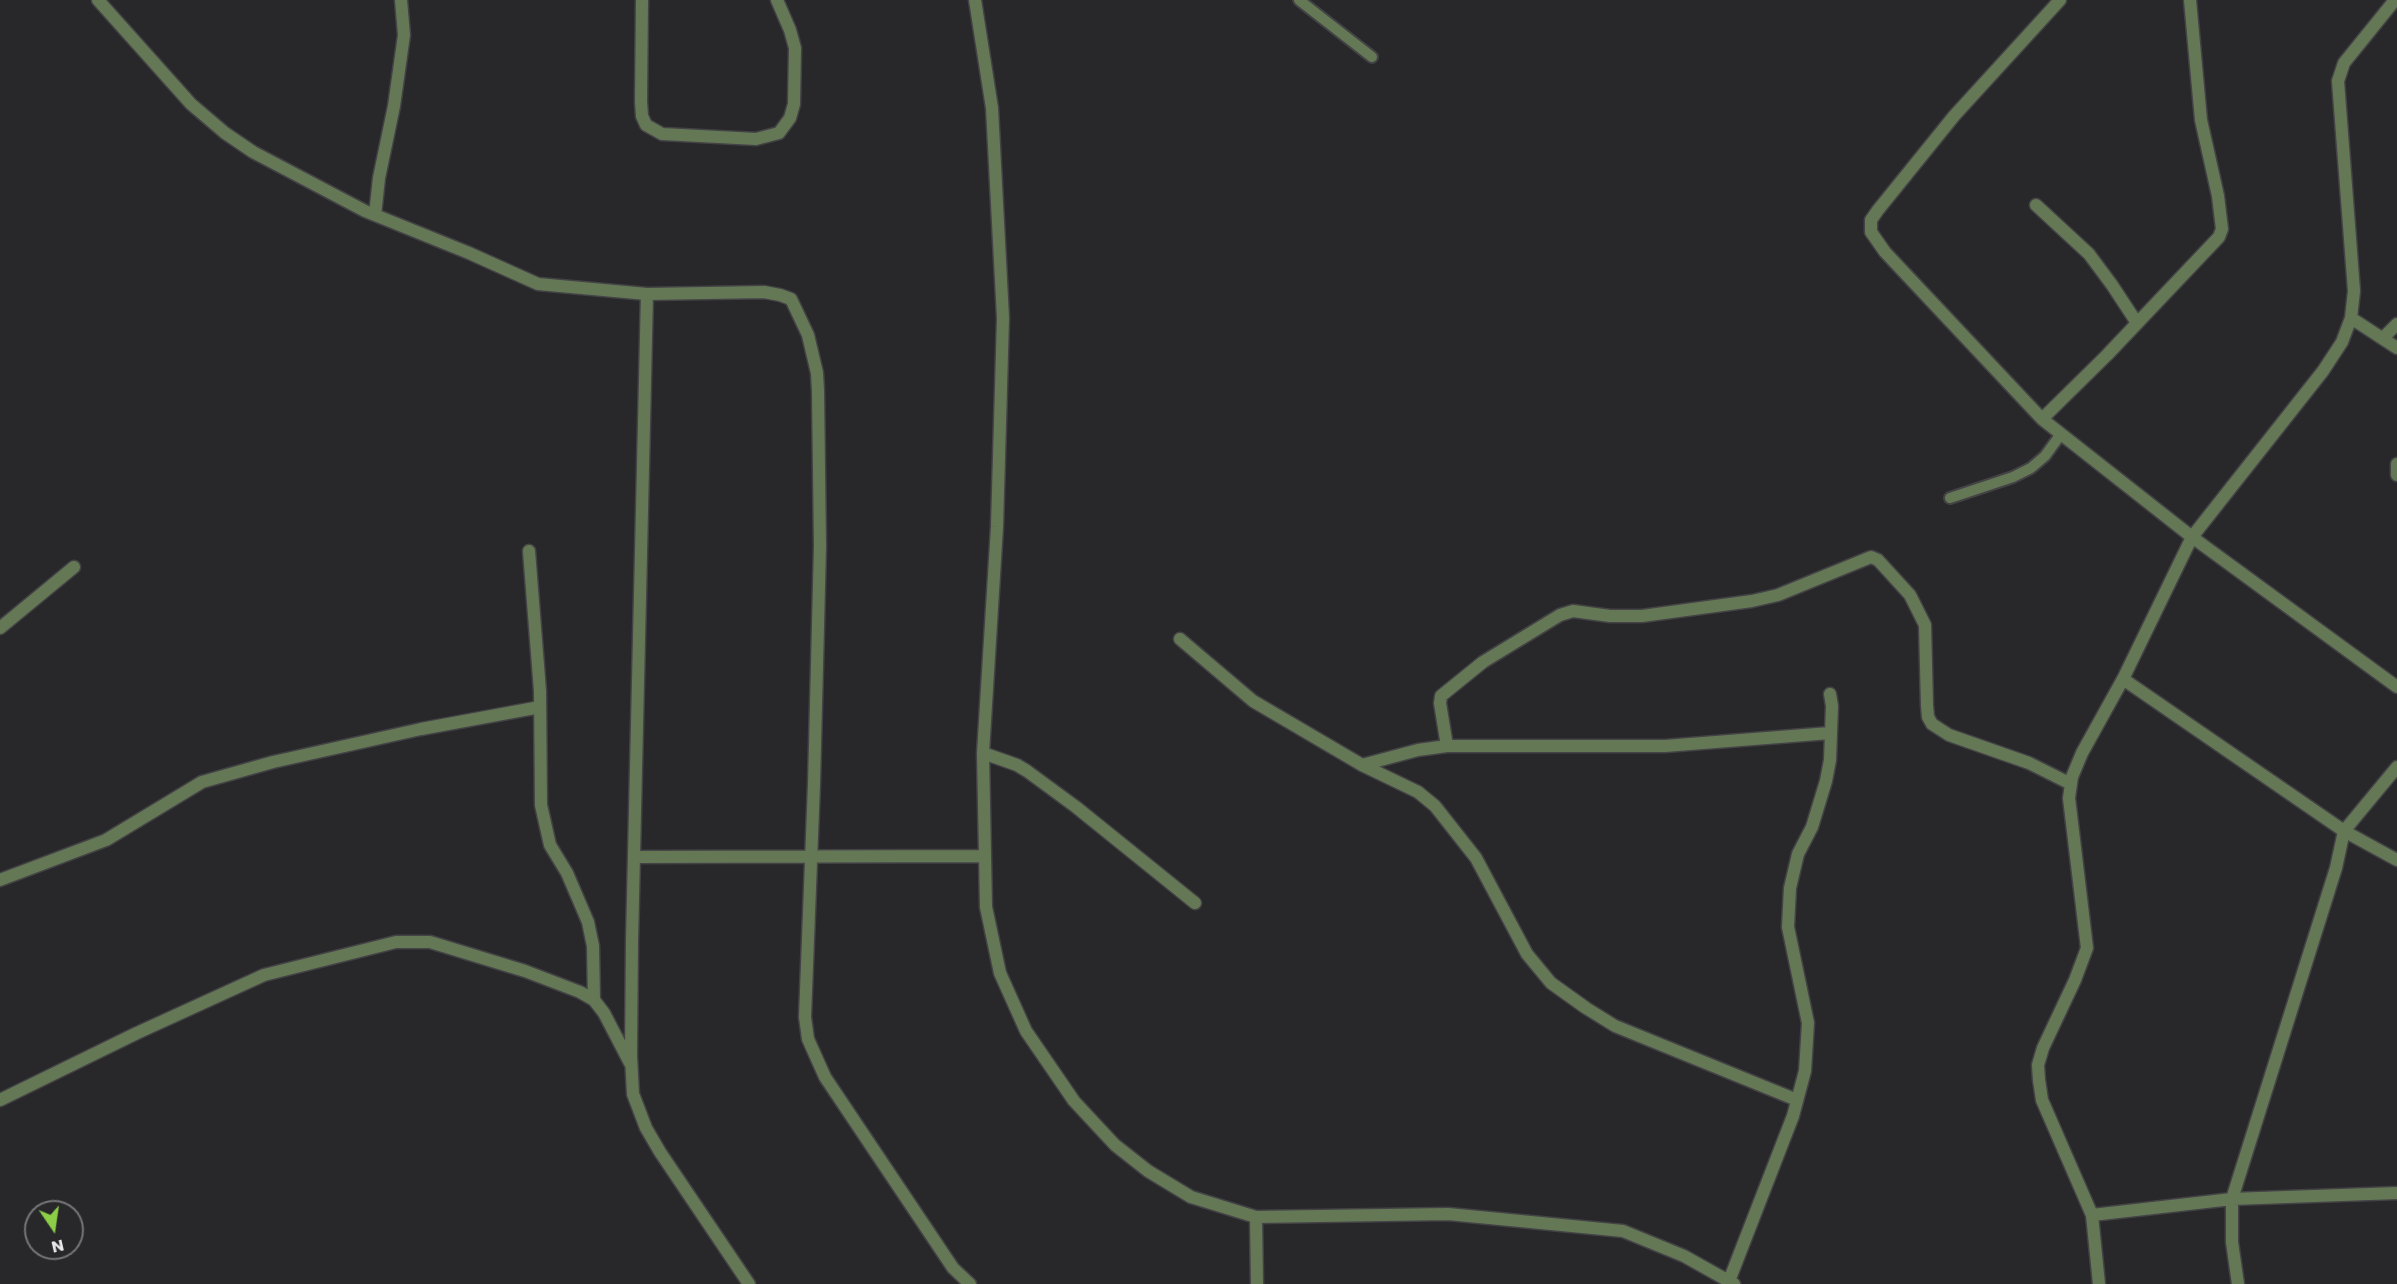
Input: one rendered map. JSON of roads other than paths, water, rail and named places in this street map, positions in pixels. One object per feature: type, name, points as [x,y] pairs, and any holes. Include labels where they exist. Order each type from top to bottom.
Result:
[{"type":"street","points":[[98,0],[190,104],[225,133],[273,163],[375,215],[538,284],[647,294],[764,292],[791,299],[808,335],[817,373],[820,546],[805,1017],[813,1055],[825,1077],[953,1268],[970,1284]]},
{"type":"street","points":[[375,215],[378,178],[394,106],[404,35],[402,0]]},
{"type":"street","points":[[642,0],[641,102],[642,116],[646,125],[662,134],[756,139],[779,133],[790,118],[794,104],[795,48],[777,0]]},
{"type":"street","points":[[975,0],[992,108],[1003,318],[997,527],[983,753],[986,907],[1000,973],[1026,1031],[1074,1101],[1115,1145],[1148,1171],[1191,1197],[1256,1217],[1448,1214],[1623,1230],[1684,1257],[1731,1282],[1797,1100],[1805,1071],[1808,1023],[1788,927],[1790,888],[1798,855],[1822,799],[1830,760],[1832,706],[1830,694]]},
{"type":"street","points":[[2060,0],[1954,116],[1878,210],[1870,226],[1871,232],[1885,252],[2042,419],[2192,537],[2397,687]]},
{"type":"street","points":[[2042,419],[2219,237],[2222,229],[2218,196],[2201,120],[2190,0]]},
{"type":"street","points":[[2099,1284],[2092,1215],[2042,1100],[2038,1073],[2043,1048],[2075,980],[2087,948],[2069,798],[2071,784],[2082,753],[2123,680],[2192,537],[2323,371],[2342,342],[2351,318],[2354,291],[2338,81],[2344,63],[2395,0]]},
{"type":"street","points":[[2036,205],[2089,254],[2136,323]]},
{"type":"street","points":[[647,294],[632,941],[631,1064],[633,1094],[646,1128],[749,1284]]},
{"type":"street","points":[[2351,318],[2397,348]]},
{"type":"street","points":[[2383,338],[2397,324]]},
{"type":"street","points":[[2397,464],[2397,475]]},
{"type":"street","points":[[529,551],[535,609],[540,707],[541,805],[549,844],[567,873],[588,922],[593,946],[594,1000]]},
{"type":"street","points":[[1447,746],[1441,714],[1441,696],[1483,662],[1560,615],[1574,611],[1610,616],[1642,616],[1752,601],[1778,595],[1871,557],[1878,560],[1910,595],[1925,625],[1927,705],[1928,717],[1932,724],[1949,735],[2030,763],[2071,784]]},
{"type":"street","points":[[0,628],[74,567]]},
{"type":"street","points":[[1180,639],[1253,701],[1362,765],[1418,792],[1435,807],[1476,858],[1527,954],[1551,983],[1616,1026],[1797,1100]]},
{"type":"street","points":[[2123,680],[2344,831],[2397,860]]},
{"type":"street","points":[[0,880],[106,840],[202,782],[273,762],[421,729],[540,707]]},
{"type":"street","points":[[1362,765],[1418,750],[1447,746],[1665,746],[1830,733]]},
{"type":"street","points":[[983,753],[1027,771],[1076,807],[1195,903]]},
{"type":"street","points":[[2238,1284],[2232,1242],[2232,1199],[2336,868],[2344,831],[2397,767]]},
{"type":"street","points":[[635,857],[985,856]]},
{"type":"street","points":[[0,1100],[137,1033],[264,975],[396,942],[430,942],[525,971],[580,992],[594,1000],[604,1013],[620,1048],[631,1064]]},
{"type":"street","points":[[2092,1215],[2232,1199],[2397,1193]]},
{"type":"street","points":[[1256,1217],[1257,1284]]},
{"type":"lane","points":[[1299,0],[1372,57]]},
{"type":"lane","points":[[1950,498],[2013,477],[2031,468],[2045,456],[2061,434]]}]
